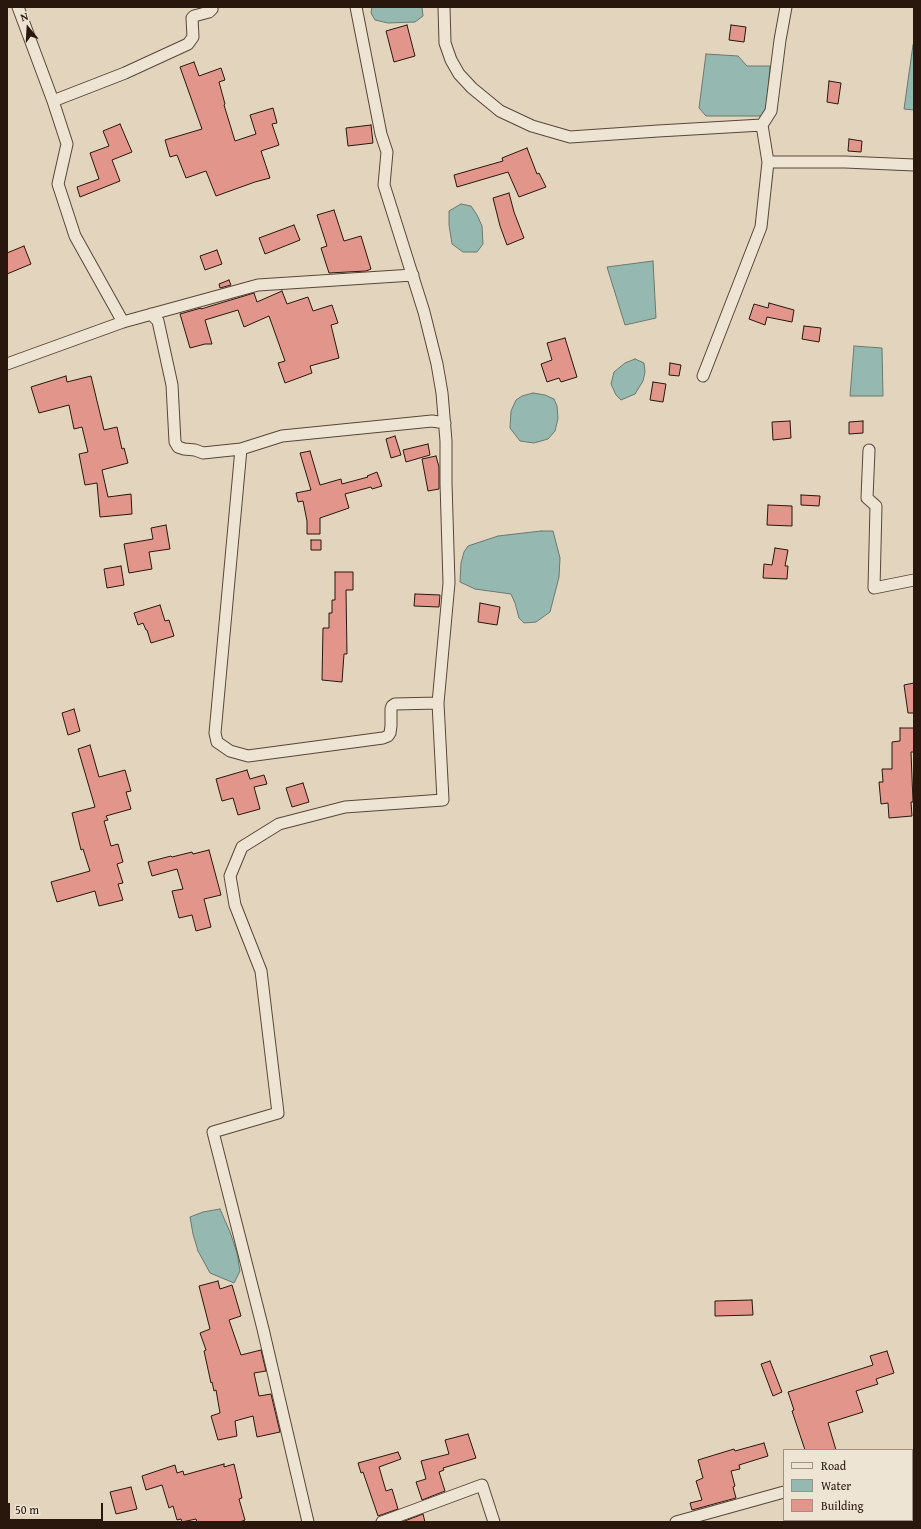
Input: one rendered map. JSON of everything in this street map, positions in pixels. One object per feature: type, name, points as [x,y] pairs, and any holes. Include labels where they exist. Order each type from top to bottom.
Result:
[{"type":"street","points":[[18,7],[54,101],[67,144],[58,184],[75,236],[122,322]]},
{"type":"street","points":[[54,101],[125,73],[188,44],[193,37],[192,18],[194,16],[210,12],[212,9],[211,7]]},
{"type":"street","points":[[308,1522],[263,1329],[212,1132],[278,1113],[261,971],[235,906],[230,876],[242,847],[278,824],[345,807],[443,800],[442,754],[438,703],[449,582],[445,423],[442,393],[437,364],[412,275],[384,185],[387,152],[381,134],[356,7]]},
{"type":"street","points":[[444,7],[445,43],[451,60],[459,74],[472,88],[500,111],[532,126],[570,137],[762,125]]},
{"type":"street","points":[[703,376],[761,227],[768,162],[762,125],[771,111],[780,40],[786,7]]},
{"type":"street","points":[[768,162],[845,162],[914,165]]},
{"type":"street","points":[[7,364],[122,322],[258,285],[412,275]]},
{"type":"street","points":[[151,314],[158,321],[172,385],[175,442],[178,447],[203,453],[241,449],[282,436],[432,421],[445,423]]},
{"type":"street","points":[[241,449],[215,733],[217,742],[230,751],[248,756],[383,738],[388,736],[390,733],[391,709],[395,704],[438,703]]},
{"type":"street","points":[[869,450],[867,498],[876,506],[874,588],[914,580]]},
{"type":"street","points":[[382,1522],[482,1485],[494,1522]]},
{"type":"street","points":[[676,1522],[783,1492]]},
{"type":"water","points":[[372,7],[422,7],[423,16],[415,22],[388,23],[375,20],[371,13]]},
{"type":"water","points":[[914,45],[914,110],[904,109]]},
{"type":"water","points":[[706,54],[738,56],[747,66],[770,66],[766,116],[706,116],[699,108]]},
{"type":"water","points":[[461,204],[471,206],[482,226],[483,244],[477,252],[463,252],[452,244],[449,225],[449,211]]},
{"type":"water","points":[[653,261],[656,318],[625,325],[607,267]]},
{"type":"water","points":[[854,346],[882,348],[883,396],[850,396]]},
{"type":"water","points":[[635,359],[644,363],[645,372],[643,381],[635,394],[621,400],[616,395],[611,384],[614,372],[625,363]]},
{"type":"water","points":[[533,393],[545,395],[554,399],[557,406],[558,418],[555,431],[548,439],[534,443],[520,441],[510,428],[511,411],[516,400],[522,396]]},
{"type":"water","points":[[553,531],[560,558],[559,577],[550,612],[536,622],[524,623],[519,618],[511,594],[475,589],[460,582],[461,563],[464,552],[468,546],[498,536]]},
{"type":"water","points":[[220,1209],[237,1253],[240,1271],[234,1283],[210,1273],[198,1251],[193,1234],[190,1217],[203,1212]]},
{"type":"building","points":[[407,25],[415,56],[394,62],[386,31]]},
{"type":"building","points":[[731,25],[746,27],[744,42],[729,40]]},
{"type":"building","points":[[194,62],[199,76],[221,68],[225,80],[219,82],[235,141],[256,134],[250,115],[273,108],[277,123],[272,124],[279,145],[261,151],[270,178],[216,196],[206,171],[186,178],[177,155],[170,157],[165,140],[202,129],[180,67]]},
{"type":"building","points":[[829,81],[841,83],[838,104],[827,102]]},
{"type":"building","points":[[120,124],[132,152],[112,160],[120,181],[80,197],[77,187],[99,179],[90,153],[109,146],[103,131]]},
{"type":"building","points":[[371,125],[373,143],[348,146],[346,128]]},
{"type":"building","points":[[849,139],[862,141],[861,152],[848,151]]},
{"type":"building","points":[[527,148],[537,174],[539,173],[546,187],[519,197],[508,172],[457,187],[454,175],[503,161],[502,158]]},
{"type":"building","points":[[509,193],[514,212],[524,238],[507,245],[500,226],[493,198]]},
{"type":"building","points":[[334,210],[344,241],[361,236],[371,269],[366,271],[329,273],[321,248],[327,246],[317,215]]},
{"type":"building","points":[[294,225],[300,240],[265,254],[259,238]]},
{"type":"building","points":[[24,246],[31,264],[7,274],[7,253]]},
{"type":"building","points":[[217,250],[222,264],[205,270],[200,256]]},
{"type":"building","points":[[229,280],[231,285],[220,288],[219,284]]},
{"type":"building","points":[[282,291],[287,304],[308,297],[313,311],[332,305],[338,323],[331,325],[339,358],[310,366],[312,373],[285,383],[278,363],[285,361],[269,316],[244,327],[238,310],[205,320],[212,344],[205,344],[190,348],[180,314],[254,293],[257,302]]},
{"type":"building","points":[[769,303],[794,310],[792,322],[767,317],[765,325],[749,319],[754,304],[768,308]]},
{"type":"building","points":[[804,326],[821,328],[819,342],[802,339]]},
{"type":"building","points":[[565,338],[577,377],[561,382],[559,378],[547,382],[541,364],[552,360],[547,343]]},
{"type":"building","points":[[670,363],[681,365],[679,376],[669,375]]},
{"type":"building","points":[[66,376],[67,382],[91,376],[104,430],[117,427],[122,449],[124,448],[128,463],[102,470],[108,497],[131,494],[132,514],[100,517],[97,483],[85,485],[79,454],[88,452],[82,427],[74,429],[69,405],[39,413],[31,387]]},
{"type":"building","points":[[653,382],[666,384],[663,402],[650,400]]},
{"type":"building","points":[[790,421],[791,438],[773,440],[772,422]]},
{"type":"building","points":[[863,421],[863,433],[849,434],[849,422]]},
{"type":"building","points":[[395,436],[401,455],[391,458],[386,439]]},
{"type":"building","points":[[428,444],[430,455],[406,462],[403,450]]},
{"type":"building","points":[[310,451],[320,485],[341,479],[342,484],[368,477],[367,476],[377,472],[382,486],[372,489],[371,487],[345,494],[349,508],[320,518],[320,534],[307,534],[307,521],[303,501],[298,502],[296,493],[311,490],[300,453]]},
{"type":"building","points":[[436,456],[439,467],[439,489],[428,491],[422,459]]},
{"type":"building","points":[[801,495],[820,496],[819,506],[801,505]]},
{"type":"building","points":[[768,505],[792,506],[792,526],[767,525]]},
{"type":"building","points":[[166,525],[170,549],[149,552],[152,569],[129,573],[124,544],[153,539],[151,528]]},
{"type":"building","points":[[311,540],[321,540],[321,550],[311,550]]},
{"type":"building","points":[[775,548],[788,550],[785,566],[788,566],[787,579],[763,578],[764,564],[772,565]]},
{"type":"building","points":[[121,566],[124,585],[107,588],[104,569]]},
{"type":"building","points":[[335,572],[353,572],[353,590],[346,590],[347,654],[344,654],[342,682],[322,680],[323,628],[329,628],[329,613],[332,613],[332,600],[335,600]]},
{"type":"building","points":[[415,594],[440,595],[439,607],[414,606]]},
{"type":"building","points":[[480,603],[500,607],[497,625],[478,622]]},
{"type":"building","points":[[160,605],[165,621],[169,620],[174,636],[151,643],[147,630],[143,623],[138,625],[134,613]]},
{"type":"building","points":[[914,683],[914,713],[908,713],[904,685]]},
{"type":"building","points":[[74,709],[80,731],[68,735],[62,713]]},
{"type":"building","points":[[900,728],[914,728],[914,752],[911,752],[913,802],[911,802],[912,816],[889,818],[888,803],[881,804],[879,782],[883,782],[882,769],[892,769],[892,742],[900,741]]},
{"type":"building","points":[[90,745],[99,777],[125,770],[131,791],[126,792],[131,809],[106,816],[108,820],[104,821],[111,846],[118,844],[123,862],[117,864],[123,883],[118,884],[123,900],[99,906],[95,891],[57,902],[51,882],[90,871],[83,849],[81,850],[72,813],[95,807],[78,749]]},
{"type":"building","points":[[247,770],[250,779],[264,775],[267,784],[254,787],[260,809],[238,815],[233,798],[222,801],[216,779]]},
{"type":"building","points":[[303,783],[309,802],[292,807],[286,788]]},
{"type":"building","points":[[209,850],[221,895],[204,899],[211,927],[196,931],[192,915],[179,918],[172,891],[183,889],[177,869],[152,876],[148,862],[171,856],[192,852],[193,854]]},
{"type":"building","points":[[218,1281],[220,1289],[232,1285],[241,1316],[229,1320],[241,1355],[261,1350],[266,1371],[254,1373],[259,1396],[271,1394],[280,1432],[257,1437],[253,1416],[235,1421],[237,1436],[218,1440],[211,1416],[220,1413],[216,1390],[214,1391],[212,1382],[211,1383],[204,1351],[206,1350],[200,1333],[210,1329],[199,1286]]},
{"type":"building","points":[[752,1300],[753,1315],[715,1316],[715,1301]]},
{"type":"building","points":[[887,1351],[894,1373],[876,1379],[878,1384],[856,1391],[863,1412],[828,1423],[836,1449],[805,1449],[792,1411],[794,1410],[788,1392],[873,1365],[870,1356]]},
{"type":"building","points":[[770,1361],[782,1392],[773,1396],[761,1364]]},
{"type":"building","points":[[468,1434],[476,1458],[443,1468],[444,1470],[439,1472],[445,1491],[422,1500],[416,1482],[426,1479],[421,1461],[449,1454],[445,1440]]},
{"type":"building","points":[[764,1443],[768,1456],[739,1465],[740,1469],[731,1471],[735,1486],[733,1487],[736,1498],[692,1510],[690,1503],[702,1500],[696,1481],[703,1478],[698,1460],[734,1449],[735,1451]]},
{"type":"building","points":[[398,1452],[401,1459],[379,1467],[386,1491],[392,1489],[398,1509],[378,1516],[363,1472],[361,1473],[358,1463]]},
{"type":"building","points":[[224,1464],[224,1467],[234,1464],[242,1498],[239,1499],[245,1520],[240,1522],[197,1522],[196,1519],[182,1522],[181,1519],[177,1520],[173,1506],[169,1508],[162,1485],[146,1490],[142,1476],[175,1465],[177,1473],[183,1471],[184,1475]]},
{"type":"building","points":[[131,1487],[137,1509],[116,1514],[110,1492]]},
{"type":"building","points":[[423,1514],[425,1522],[402,1522]]}]
